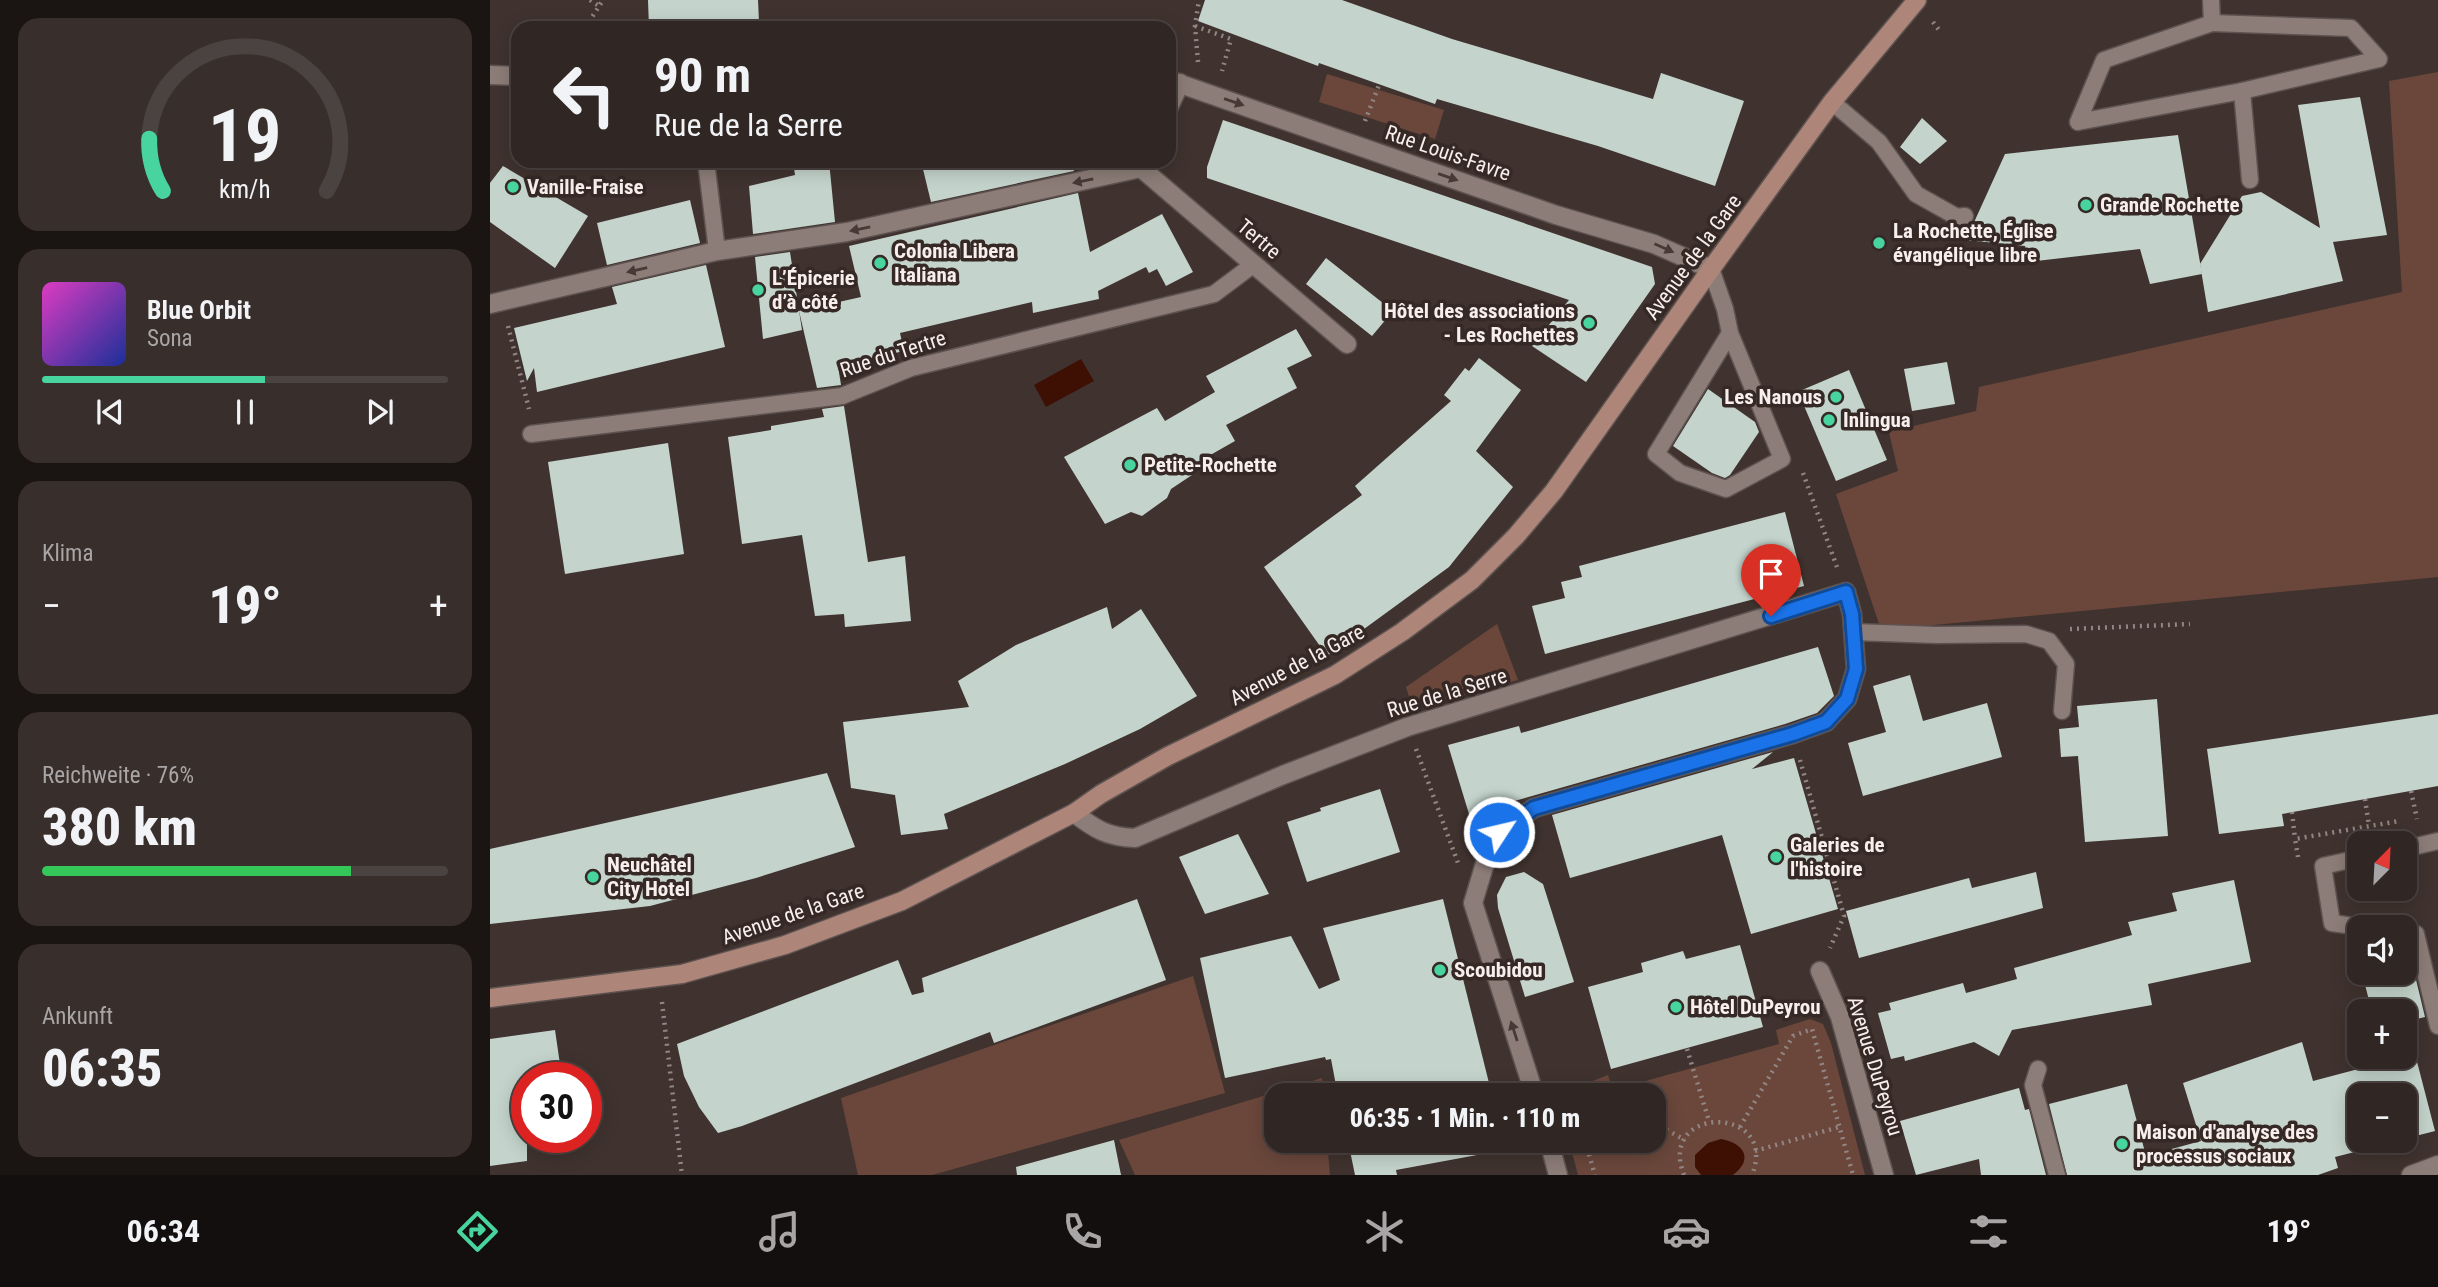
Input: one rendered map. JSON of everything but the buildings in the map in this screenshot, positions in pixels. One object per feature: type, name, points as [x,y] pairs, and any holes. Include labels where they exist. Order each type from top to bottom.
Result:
[{"type":"main road","name":"Avenue de la Gare","points":[[490,998],[682,974],[785,945],[902,901],[1073,813],[1101,793],[1168,756],[1335,675],[1402,632],[1472,580],[1516,536],[1554,491],[1832,102],[1917,0]]},
{"type":"street","points":[[490,75],[511,76]]},
{"type":"street","name":"Rue Louis-Favre","points":[[1176,82],[1556,215],[1654,244],[1711,269]]},
{"type":"street","points":[[497,302],[717,251],[847,232],[1130,168]]},
{"type":"street","name":"Tertre","points":[[1146,168],[1347,344]]},
{"type":"street","points":[[1531,1083],[1473,903],[1486,860],[1499,832],[1534,808],[1793,734],[1826,722],[1847,699],[1856,669],[1852,614],[1846,592]]},
{"type":"street","name":"Rue de la Serre","points":[[1073,813],[1095,829],[1115,837],[1135,838],[1283,775],[1408,727],[1846,592]]},
{"type":"street","name":"Avenue DuPeyrou","points":[[1820,971],[1840,1017],[1884,1175]]},
{"type":"street","points":[[1552,1153],[1558,1175]]},
{"type":"street","points":[[2411,1175],[2438,1165]]},
{"type":"lane","points":[[2211,0],[2212,23]]},
{"type":"lane","points":[[2212,23],[2351,28],[2379,59],[2242,91],[2078,122],[2104,60],[2212,23]]},
{"type":"lane","points":[[2242,91],[2250,180]]},
{"type":"lane","points":[[1832,102],[1879,142],[1916,194],[1957,217],[1965,216]]},
{"type":"lane","points":[[707,168],[717,251]]},
{"type":"lane","name":"Rue du Tertre","points":[[531,434],[842,396],[911,368],[1214,294],[1254,264]]},
{"type":"lane","points":[[1711,269],[1726,309],[1730,333],[1782,459],[1726,489],[1680,473],[1656,454],[1730,333]]},
{"type":"lane","points":[[1853,632],[2026,634],[2049,640],[2066,664],[2062,711]]},
{"type":"lane","points":[[2417,846],[2438,841]]},
{"type":"lane","points":[[2347,861],[2323,866],[2332,923],[2347,925]]},
{"type":"lane","points":[[2417,938],[2438,1026]]},
{"type":"lane","points":[[2038,1069],[2033,1084],[2057,1175]]},
{"type":"path","points":[[590,0],[599,6]]},
{"type":"path","points":[[589,21],[603,0]]},
{"type":"path","points":[[1199,0],[1195,26],[1208,93]]},
{"type":"path","points":[[1195,26],[1231,39],[1208,93]]},
{"type":"path","points":[[1357,145],[1379,85]]},
{"type":"path","points":[[497,302],[532,419],[531,434]]},
{"type":"path","points":[[1801,465],[1846,592]]},
{"type":"path","points":[[2062,630],[2190,624]]},
{"type":"path","points":[[1408,727],[1473,903]]},
{"type":"path","points":[[1793,734],[1844,916],[1820,971]]},
{"type":"path","points":[[2411,790],[2417,819]]},
{"type":"path","points":[[2295,839],[2369,826],[2365,799]]},
{"type":"path","points":[[2292,812],[2297,848]]},
{"type":"path","points":[[659,978],[682,1175]]},
{"type":"path","points":[[1740,1127],[1793,1036],[1812,1029],[1853,1175]]},
{"type":"path","points":[[1687,1049],[1709,1121]]},
{"type":"path","points":[[1674,1175],[1683,1174],[1680,1161],[1685,1140],[1699,1125],[1709,1121],[1730,1122],[1747,1134],[1755,1151],[1756,1160],[1752,1175]]},
{"type":"path","points":[[1755,1151],[1839,1126]]},
{"type":"path","points":[[1666,1130],[1685,1140]]},
{"type":"path","points":[[1589,1153],[1595,1175]]},
{"type":"shaded area","points":[[2438,72],[2438,577],[1881,630],[1836,494],[1898,471],[1889,432],[1976,411],[1979,387],[2402,292],[2389,81]]},
{"type":"shaded area","points":[[1327,74],[1444,110],[1435,139],[1319,102]]},
{"type":"shaded area","points":[[1081,359],[1094,381],[1046,407],[1034,385]]},
{"type":"shaded area","points":[[1497,624],[1518,680],[1413,709],[1406,687]]},
{"type":"shaded area","points":[[1193,976],[1225,1093],[932,1175],[858,1175],[841,1098]]},
{"type":"shaded area","points":[[1810,1019],[1823,1024],[1831,1043],[1865,1175],[1578,1175],[1572,1153],[1666,1153],[1666,1083],[1638,1083],[1779,1044],[1776,1030]]},
{"type":"shaded area","points":[[1608,1075],[1611,1083],[1588,1083]]},
{"type":"shaded area","points":[[1322,1078],[1323,1083],[1306,1083]]},
{"type":"shaded area","points":[[1264,1096],[1264,1153],[1328,1153],[1330,1175],[1135,1175],[1119,1140]]},
{"type":"shaded area","points":[[1721,1139],[1736,1144],[1744,1152],[1743,1163],[1733,1175],[1701,1175],[1695,1167],[1695,1155],[1708,1143]]},
{"type":"place","name":"Vanille-Fraise","points":[[513,187]]},
{"type":"place","name":"Grande Rochette","points":[[2086,205]]},
{"type":"place","name":"La Rochette, Église évangélique libre","points":[[1879,243]]},
{"type":"place","name":"Colonia Libera Italiana","points":[[880,263]]},
{"type":"place","name":"L’Épicerie d’à côté","points":[[758,290]]},
{"type":"place","name":"Hôtel des associations - Les Rochettes","points":[[1589,323]]},
{"type":"place","name":"Les Nanous","points":[[1836,397]]},
{"type":"place","name":"Inlingua","points":[[1829,420]]},
{"type":"place","name":"Petite-Rochette","points":[[1130,465]]},
{"type":"place","name":"Galeries de l'histoire","points":[[1776,857]]},
{"type":"place","name":"Neuchâtel City Hotel","points":[[593,877]]},
{"type":"place","name":"Scoubidou","points":[[1440,970]]},
{"type":"place","name":"Hôtel DuPeyrou","points":[[1676,1007]]},
{"type":"place","name":"Maison d'analyse des processus sociaux","points":[[2122,1144]]},
{"type":"route","points":[[1499,832],[1534,808],[1793,734],[1826,722],[1847,699],[1856,669],[1852,614],[1846,592],[1771,616]]}]
